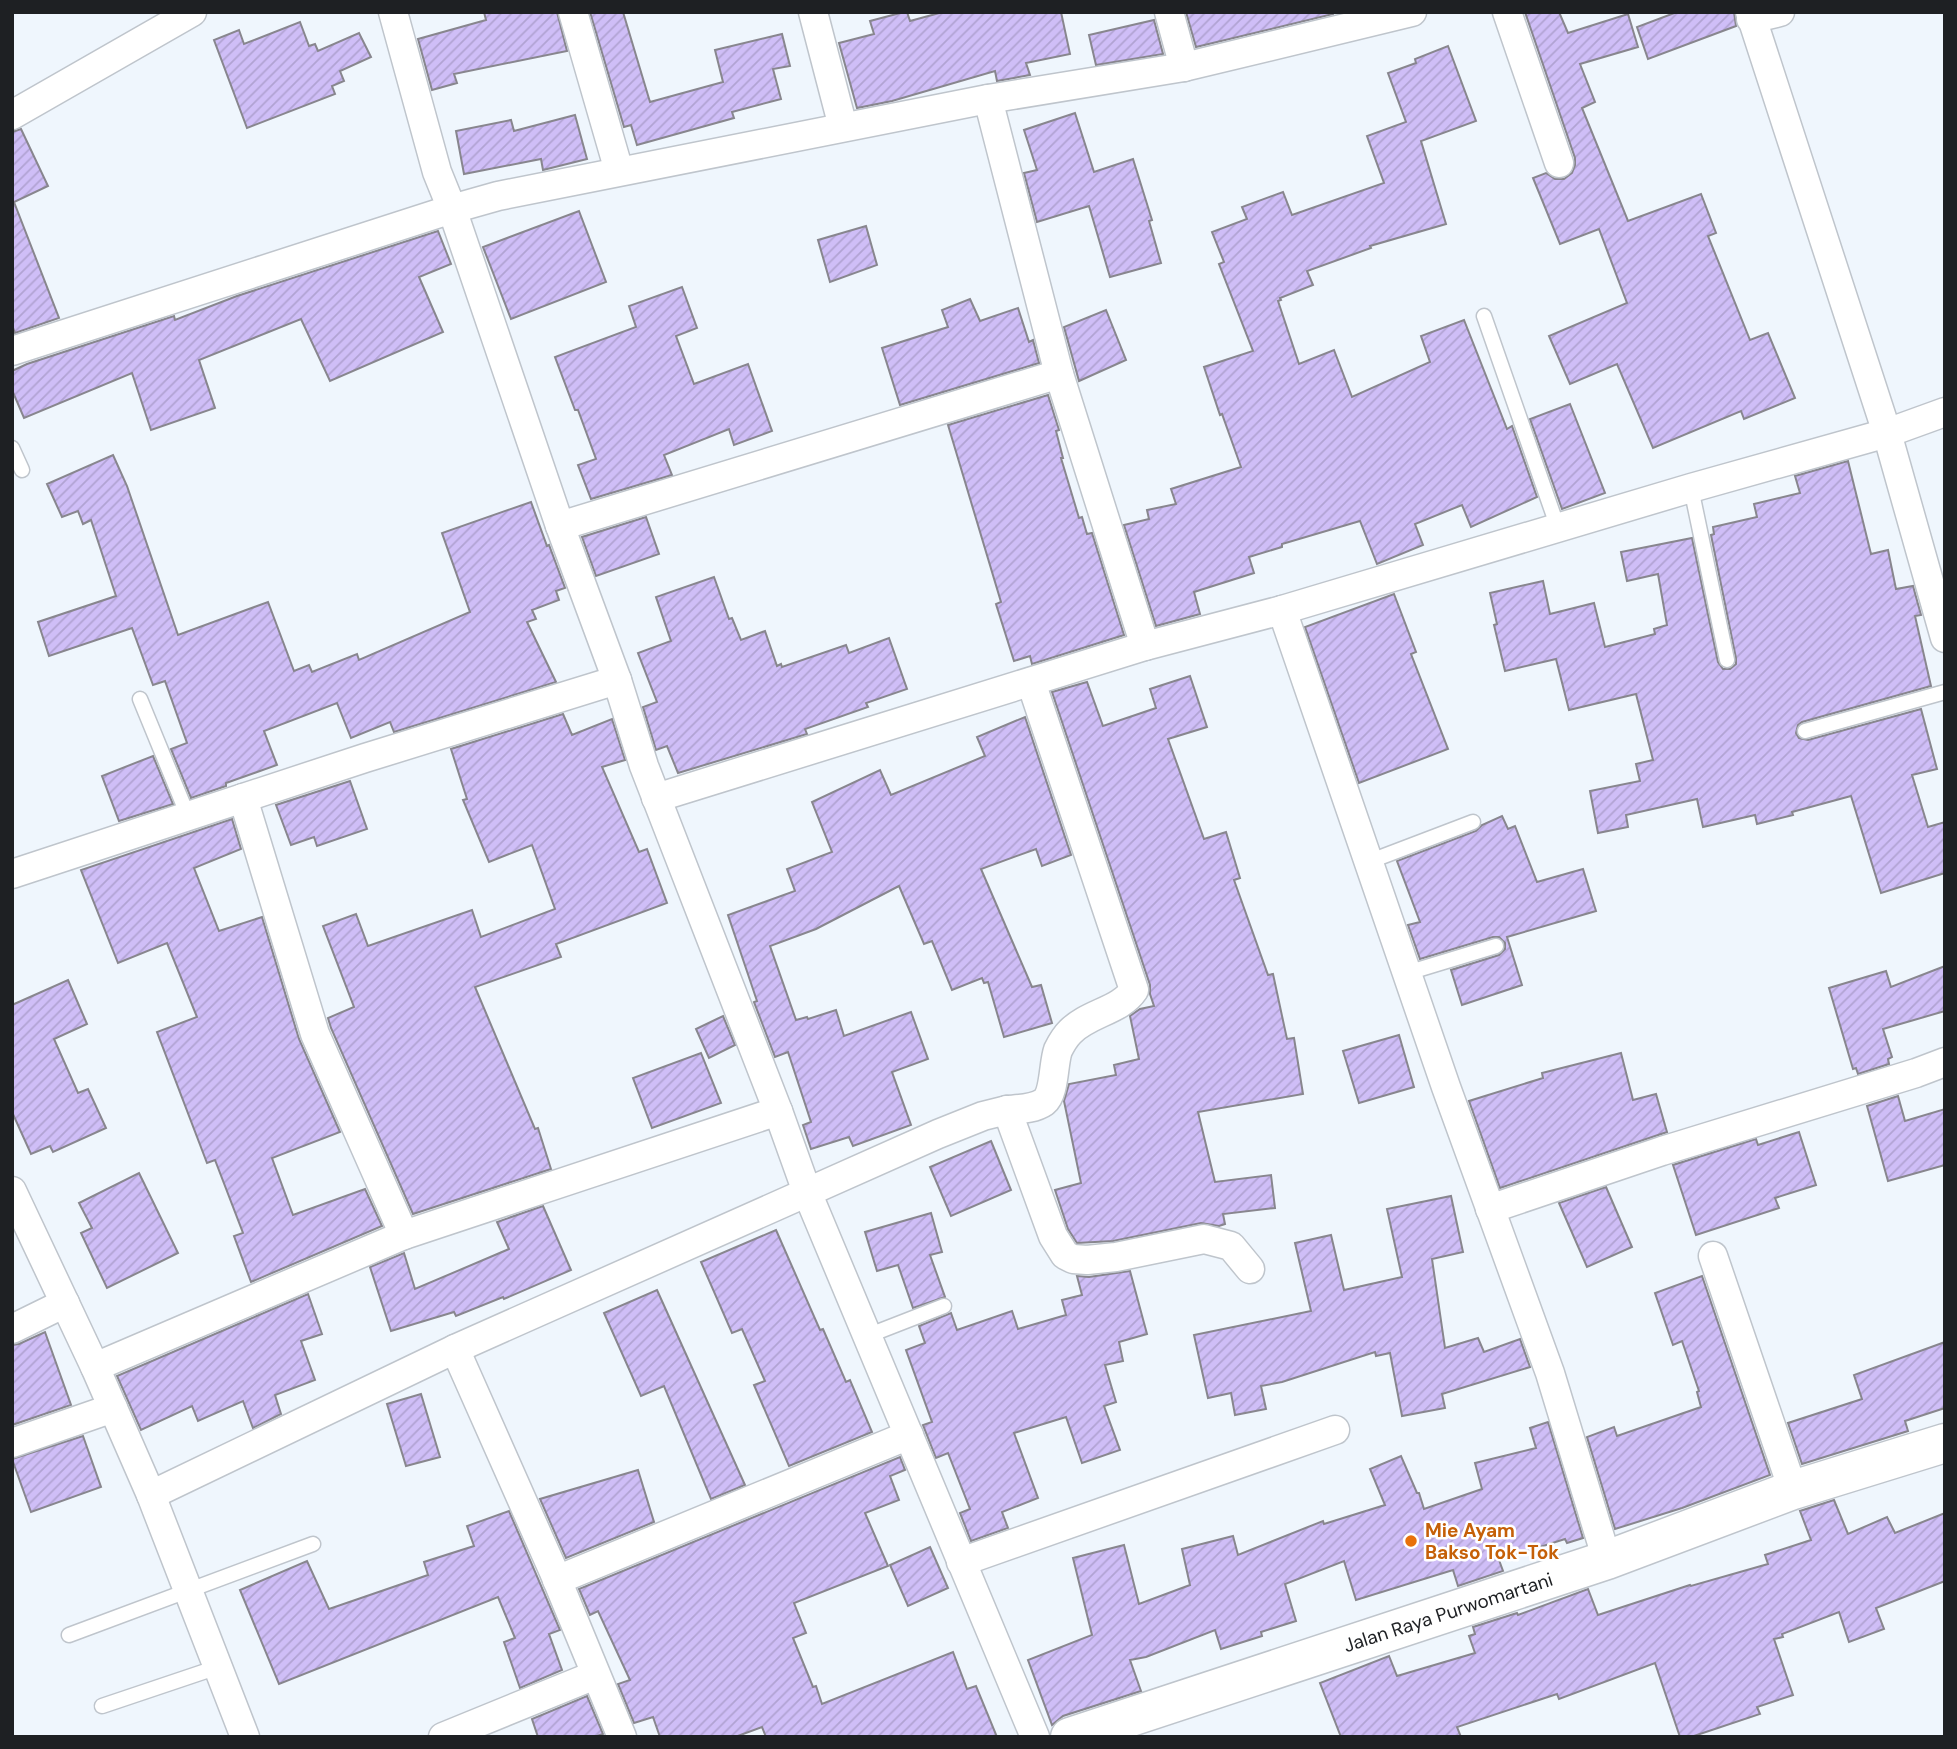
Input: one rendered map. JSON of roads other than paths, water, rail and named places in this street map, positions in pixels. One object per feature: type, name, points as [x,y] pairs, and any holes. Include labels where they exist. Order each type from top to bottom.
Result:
[{"type":"street","points":[[12,115],[192,12]]},
{"type":"street","points":[[393,12],[437,172],[453,209],[560,526],[617,680],[656,798],[807,1192],[1035,1737]]},
{"type":"street","points":[[573,12],[619,171]]},
{"type":"street","points":[[813,12],[843,127]]},
{"type":"street","points":[[1170,12],[1184,67]]},
{"type":"street","points":[[12,351],[498,196],[988,99],[1184,67],[1412,12]]},
{"type":"street","points":[[1507,12],[1559,163]]},
{"type":"street","points":[[1780,12],[1751,15],[1887,433],[1945,638]]},
{"type":"street","points":[[988,99],[1059,374],[1145,646]]},
{"type":"street","points":[[560,526],[1059,374]]},
{"type":"street","points":[[656,798],[1145,646],[1282,610],[1691,488],[1887,433],[1945,412]]},
{"type":"street","points":[[1282,610],[1368,862],[1550,1373],[1607,1560]]},
{"type":"street","points":[[12,874],[365,758],[617,680]]},
{"type":"street","points":[[151,1495],[455,1349],[807,1192],[970,1121],[1007,1110],[1035,1107],[1046,1101],[1051,1092],[1059,1049],[1070,1032],[1092,1016],[1127,998],[1134,990],[1031,682]]},
{"type":"street","points":[[243,798],[315,1034],[404,1235]]},
{"type":"street","points":[[1490,1209],[1945,1062]]},
{"type":"street","points":[[1007,1110],[1053,1236],[1065,1255],[1073,1259],[1087,1260],[1116,1257],[1204,1240],[1231,1247],[1250,1269]]},
{"type":"street","points":[[95,1367],[404,1235],[778,1111]]},
{"type":"street","points":[[12,1191],[19,1222],[65,1303],[151,1495],[245,1737]]},
{"type":"street","points":[[1713,1256],[1793,1490]]},
{"type":"street","points":[[12,1329],[65,1303]]},
{"type":"street","points":[[455,1349],[557,1580],[622,1737]]},
{"type":"street","points":[[12,1443],[113,1408]]},
{"type":"street","points":[[961,1562],[1335,1430]]},
{"type":"street","points":[[557,1580],[909,1435]]},
{"type":"street","name":"Jalan Raya Purwomartani","points":[[1070,1737],[1607,1560],[1793,1490],[1945,1443]]},
{"type":"street","points":[[443,1737],[596,1675]]},
{"type":"lane","points":[[1484,316],[1558,528]]},
{"type":"lane","points":[[12,448],[22,470]]},
{"type":"lane","points":[[1691,488],[1727,660]]},
{"type":"lane","points":[[1805,731],[1945,692]]},
{"type":"lane","points":[[140,699],[188,816]]},
{"type":"lane","points":[[1368,862],[1473,822]]},
{"type":"lane","points":[[1407,973],[1496,946]]},
{"type":"lane","points":[[867,1336],[944,1306]]},
{"type":"lane","points":[[69,1635],[313,1544]]},
{"type":"lane","points":[[102,1706],[218,1667]]},
{"type":"place","name":"Mie Ayam Bakso Tok-Tok","points":[[1411,1541]]}]
